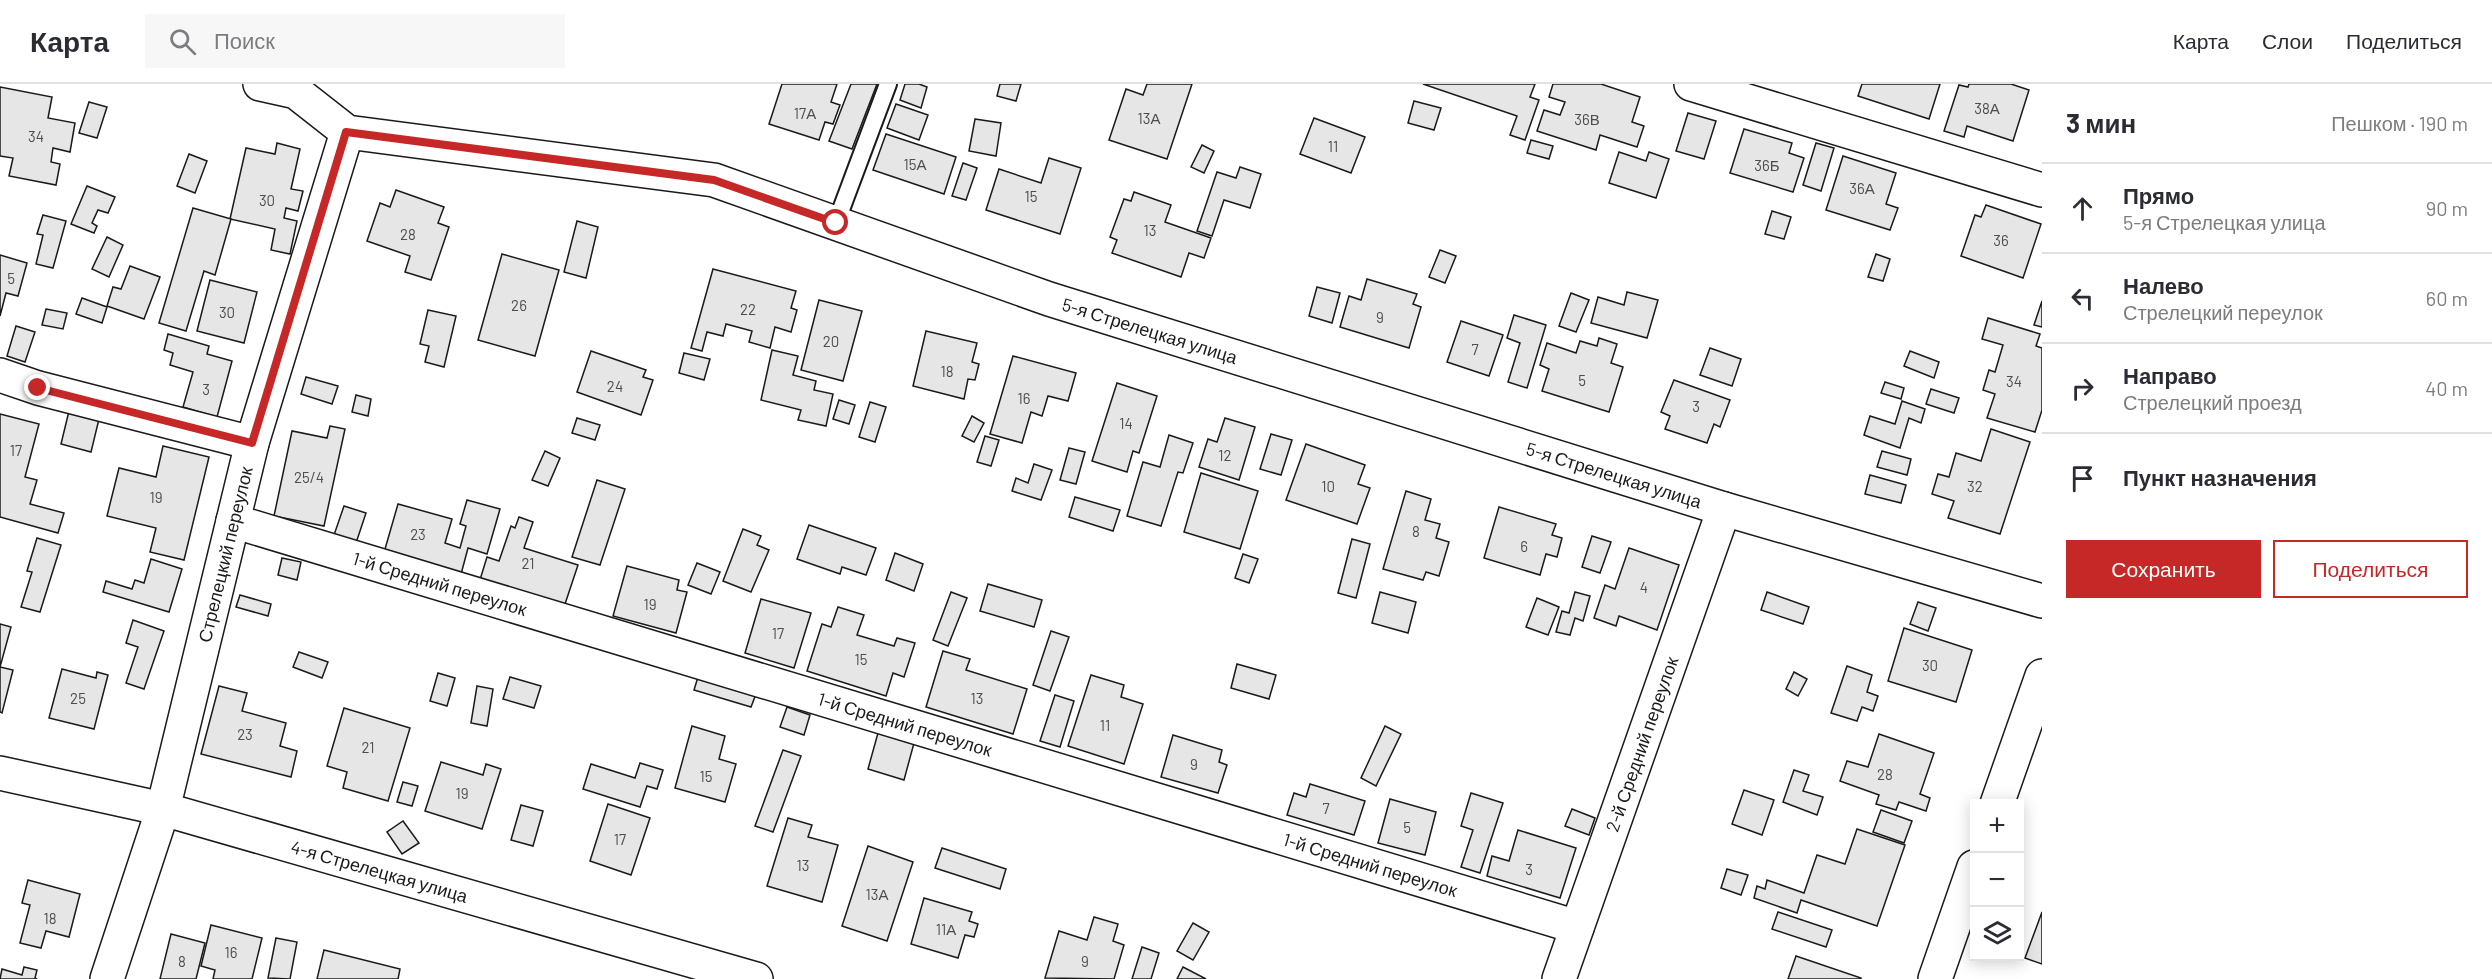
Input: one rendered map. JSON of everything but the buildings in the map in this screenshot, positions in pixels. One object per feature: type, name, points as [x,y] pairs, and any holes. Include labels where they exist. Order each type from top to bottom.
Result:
[{"type":"street","points":[[260,84],[296,93],[346,132]]},
{"type":"street","points":[[1691,84],[2042,190]]},
{"type":"street","name":"5-я Стрелецкая улица","points":[[346,132],[714,180],[1049,299],[1724,509],[2042,601]]},
{"type":"street","name":"Стрелецкий переулок","points":[[107,979],[163,809],[252,443],[346,132]]},
{"type":"street","points":[[0,375],[38,388],[252,443]]},
{"type":"street","name":"2-й Средний переулок","points":[[1559,979],[1724,509]]},
{"type":"street","name":"1-й Средний переулок","points":[[233,521],[1577,927]]},
{"type":"street","points":[[1999,799],[2042,676]]},
{"type":"street","name":"4-я Стрелецкая улица","points":[[0,773],[163,809],[756,979]]},
{"type":"street","points":[[1935,979],[1970,878]]},
{"type":"lane","points":[[836,223],[888,84]]},
{"type":"route","points":[[38,388],[252,443],[346,132],[714,180],[836,223]]}]
